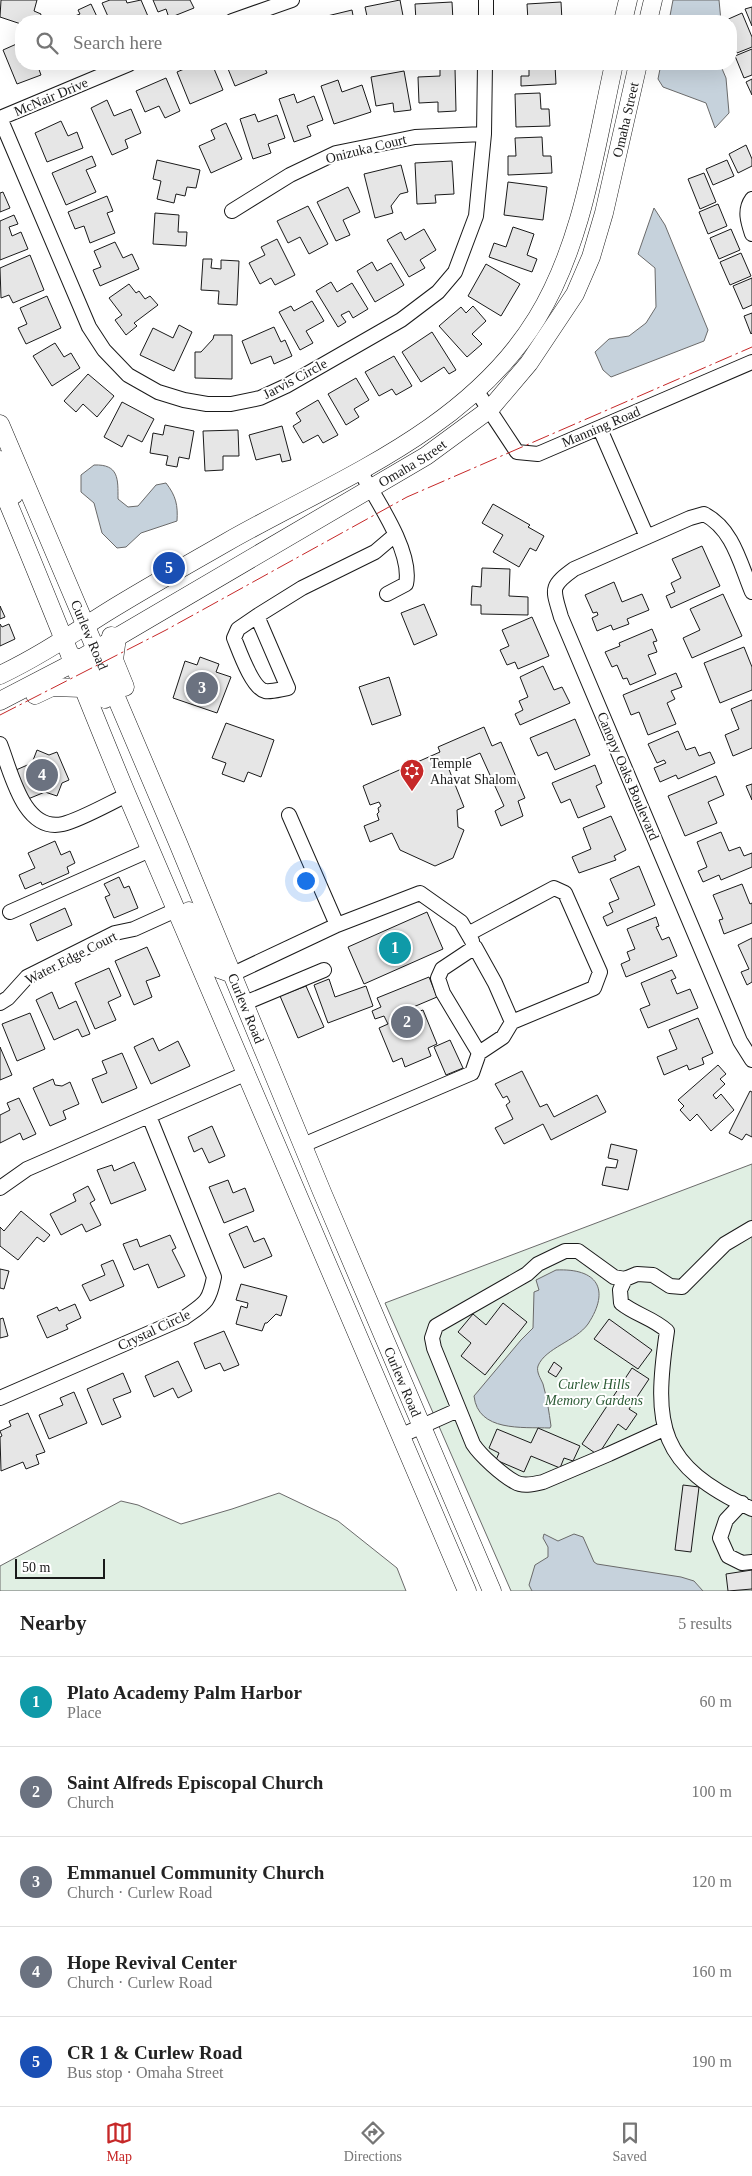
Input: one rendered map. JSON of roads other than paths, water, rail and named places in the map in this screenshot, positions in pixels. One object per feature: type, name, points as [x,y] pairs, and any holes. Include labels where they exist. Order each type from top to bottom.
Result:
[{"type":"main road","points":[[625,15],[628,0]]},
{"type":"main road","points":[[649,15],[653,0]]},
{"type":"main road","name":"Omaha Street","points":[[0,701],[79,640],[228,541],[360,471],[430,428],[476,390],[516,348],[537,318],[569,250],[580,213],[613,70]]},
{"type":"main road","name":"Omaha Street","points":[[0,675],[36,657],[79,640],[118,637],[426,456],[490,409],[529,363],[575,294],[591,257],[604,213],[637,70]]},
{"type":"main road","name":"Curlew Road","points":[[0,424],[79,640],[82,688],[466,1591]]},
{"type":"main road","points":[[0,460],[65,614],[79,640],[43,669],[0,692]]},
{"type":"main road","name":"Curlew Road","points":[[0,484],[178,842],[322,1192],[492,1591]]},
{"type":"main road","points":[[118,637],[114,660],[172,797],[178,842]]},
{"type":"main road","points":[[0,713],[52,687],[82,688]]},
{"type":"main road","points":[[160,872],[176,883],[213,962],[220,969],[233,974]]},
{"type":"main road","points":[[247,1073],[266,1089],[305,1176],[322,1192]]},
{"type":"street","points":[[249,15],[292,0]]},
{"type":"street","points":[[486,0],[486,15]]},
{"type":"street","name":"McNair Drive","points":[[0,118],[115,70]]},
{"type":"street","name":"Jarvis Circle","points":[[0,118],[89,328],[104,350],[128,375],[158,392],[184,400],[208,404],[231,404],[260,398],[286,386],[401,320],[438,292],[455,272],[476,216],[484,134],[485,70]]},
{"type":"street","name":"Onizuka Court","points":[[232,211],[290,175],[336,153],[414,137],[484,134]]},
{"type":"street","points":[[752,199],[748,204],[747,218],[752,234]]},
{"type":"street","name":"Manning Road","points":[[476,390],[518,452],[538,454],[600,429],[752,362]]},
{"type":"street","points":[[600,429],[647,537]]},
{"type":"street","points":[[360,471],[395,535],[408,574],[406,584],[386,594]]},
{"type":"street","name":"Canopy Oaks Boulevard","points":[[752,592],[728,534],[717,521],[704,514],[690,518],[574,569],[558,581],[554,593],[561,617],[740,1041],[752,1060]]},
{"type":"street","points":[[257,616],[288,688],[267,692],[260,690],[254,684],[234,638],[238,629],[257,616],[302,588],[375,552],[395,535]]},
{"type":"street","points":[[0,744],[25,807],[40,822],[52,825],[64,824],[127,795]]},
{"type":"street","points":[[289,816],[337,926]]},
{"type":"street","points":[[10,912],[150,850]]},
{"type":"street","points":[[303,1145],[472,1073],[479,1053],[503,1037],[512,1022],[594,988],[600,972],[565,893],[554,888],[468,934]]},
{"type":"street","points":[[233,974],[337,926],[420,892],[461,922],[495,983],[512,1022]]},
{"type":"street","name":"Water Edge Court","points":[[0,1003],[8,998],[27,977],[115,933],[134,929],[176,910]]},
{"type":"street","points":[[475,947],[442,970],[438,978],[443,993],[479,1053]]},
{"type":"street","points":[[245,1003],[324,970]]},
{"type":"street","points":[[0,1188],[27,1169],[247,1073]]},
{"type":"street","name":"Crystal Circle","points":[[0,1398],[184,1318],[204,1304],[210,1296],[214,1277],[149,1116]]},
{"type":"street","points":[[664,1429],[542,1482],[525,1484],[515,1482],[478,1452],[458,1410],[434,1348],[432,1338],[436,1326],[527,1274],[538,1264],[565,1251],[578,1251],[614,1277],[625,1279],[637,1274],[653,1276],[670,1286],[682,1287],[725,1244],[752,1228]]},
{"type":"street","points":[[625,1279],[620,1290],[620,1303],[634,1313],[657,1322],[667,1331],[660,1403],[664,1429],[673,1451],[692,1472],[719,1491],[747,1506],[726,1520],[720,1538],[728,1556],[742,1564],[752,1562]]},
{"type":"street","points":[[400,1436],[458,1410]]},
{"type":"place","name":"CR 1 & Curlew Road","points":[[169,568]]},
{"type":"place","name":"Emmanuel Community Church","points":[[202,688]]},
{"type":"place","name":"Hope Revival Center","points":[[42,775]]},
{"type":"place","name":"Temple Ahavat Shalom","points":[[412,792]]},
{"type":"place","name":"Plato Academy Palm Harbor","points":[[395,948]]},
{"type":"place","name":"Saint Alfreds Episcopal Church","points":[[407,1022]]},
{"type":"park label","name":"Curlew Hills Memory Gardens","points":[[594,1392]]}]
